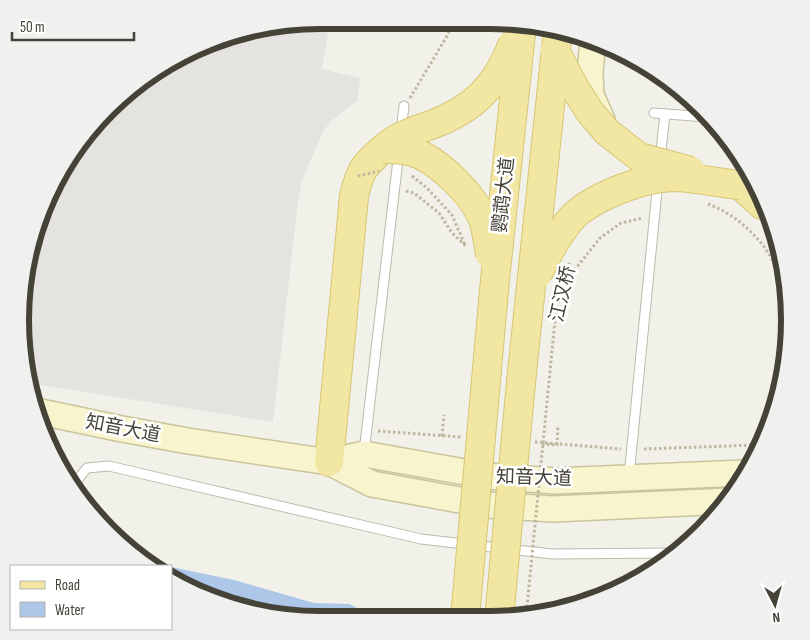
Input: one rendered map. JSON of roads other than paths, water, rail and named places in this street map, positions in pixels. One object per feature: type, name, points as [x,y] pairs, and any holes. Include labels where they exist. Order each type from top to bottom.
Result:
[{"type":"main road","points":[[385,159],[392,140],[457,114],[486,93],[506,63],[518,30]]},
{"type":"main road","name":"鹦鹉大道","points":[[466,611],[494,290],[520,30]]},
{"type":"main road","points":[[556,40],[574,87],[590,112],[607,132],[639,157],[740,185],[754,198]]},
{"type":"main road","name":"鹦鹉大道","points":[[499,611],[556,40]]},
{"type":"main road","points":[[592,47],[590,72],[592,95],[607,132]]},
{"type":"main road","points":[[329,462],[356,186],[368,162],[385,159],[403,150],[420,155],[448,173],[470,198],[482,217],[488,240],[494,290]]},
{"type":"main road","points":[[530,292],[542,264],[555,241],[576,214],[605,195],[635,184],[671,177],[740,185]]},
{"type":"main road","name":"知音大道","points":[[44,413],[188,441],[329,462],[372,484],[487,506],[553,509],[717,502]]},
{"type":"main road","name":"知音大道","points":[[329,462],[364,454],[487,476],[555,481],[737,473]]},
{"type":"lane","points":[[364,454],[404,106]]},
{"type":"lane","points":[[654,113],[698,116]]},
{"type":"lane","points":[[628,479],[665,114]]},
{"type":"lane","points":[[77,480],[87,468],[109,466],[421,539],[552,554],[664,553]]},
{"type":"water","points":[[172,567],[234,580],[314,603],[349,604],[364,611],[301,611],[263,606],[226,596],[209,589],[174,572]]}]
